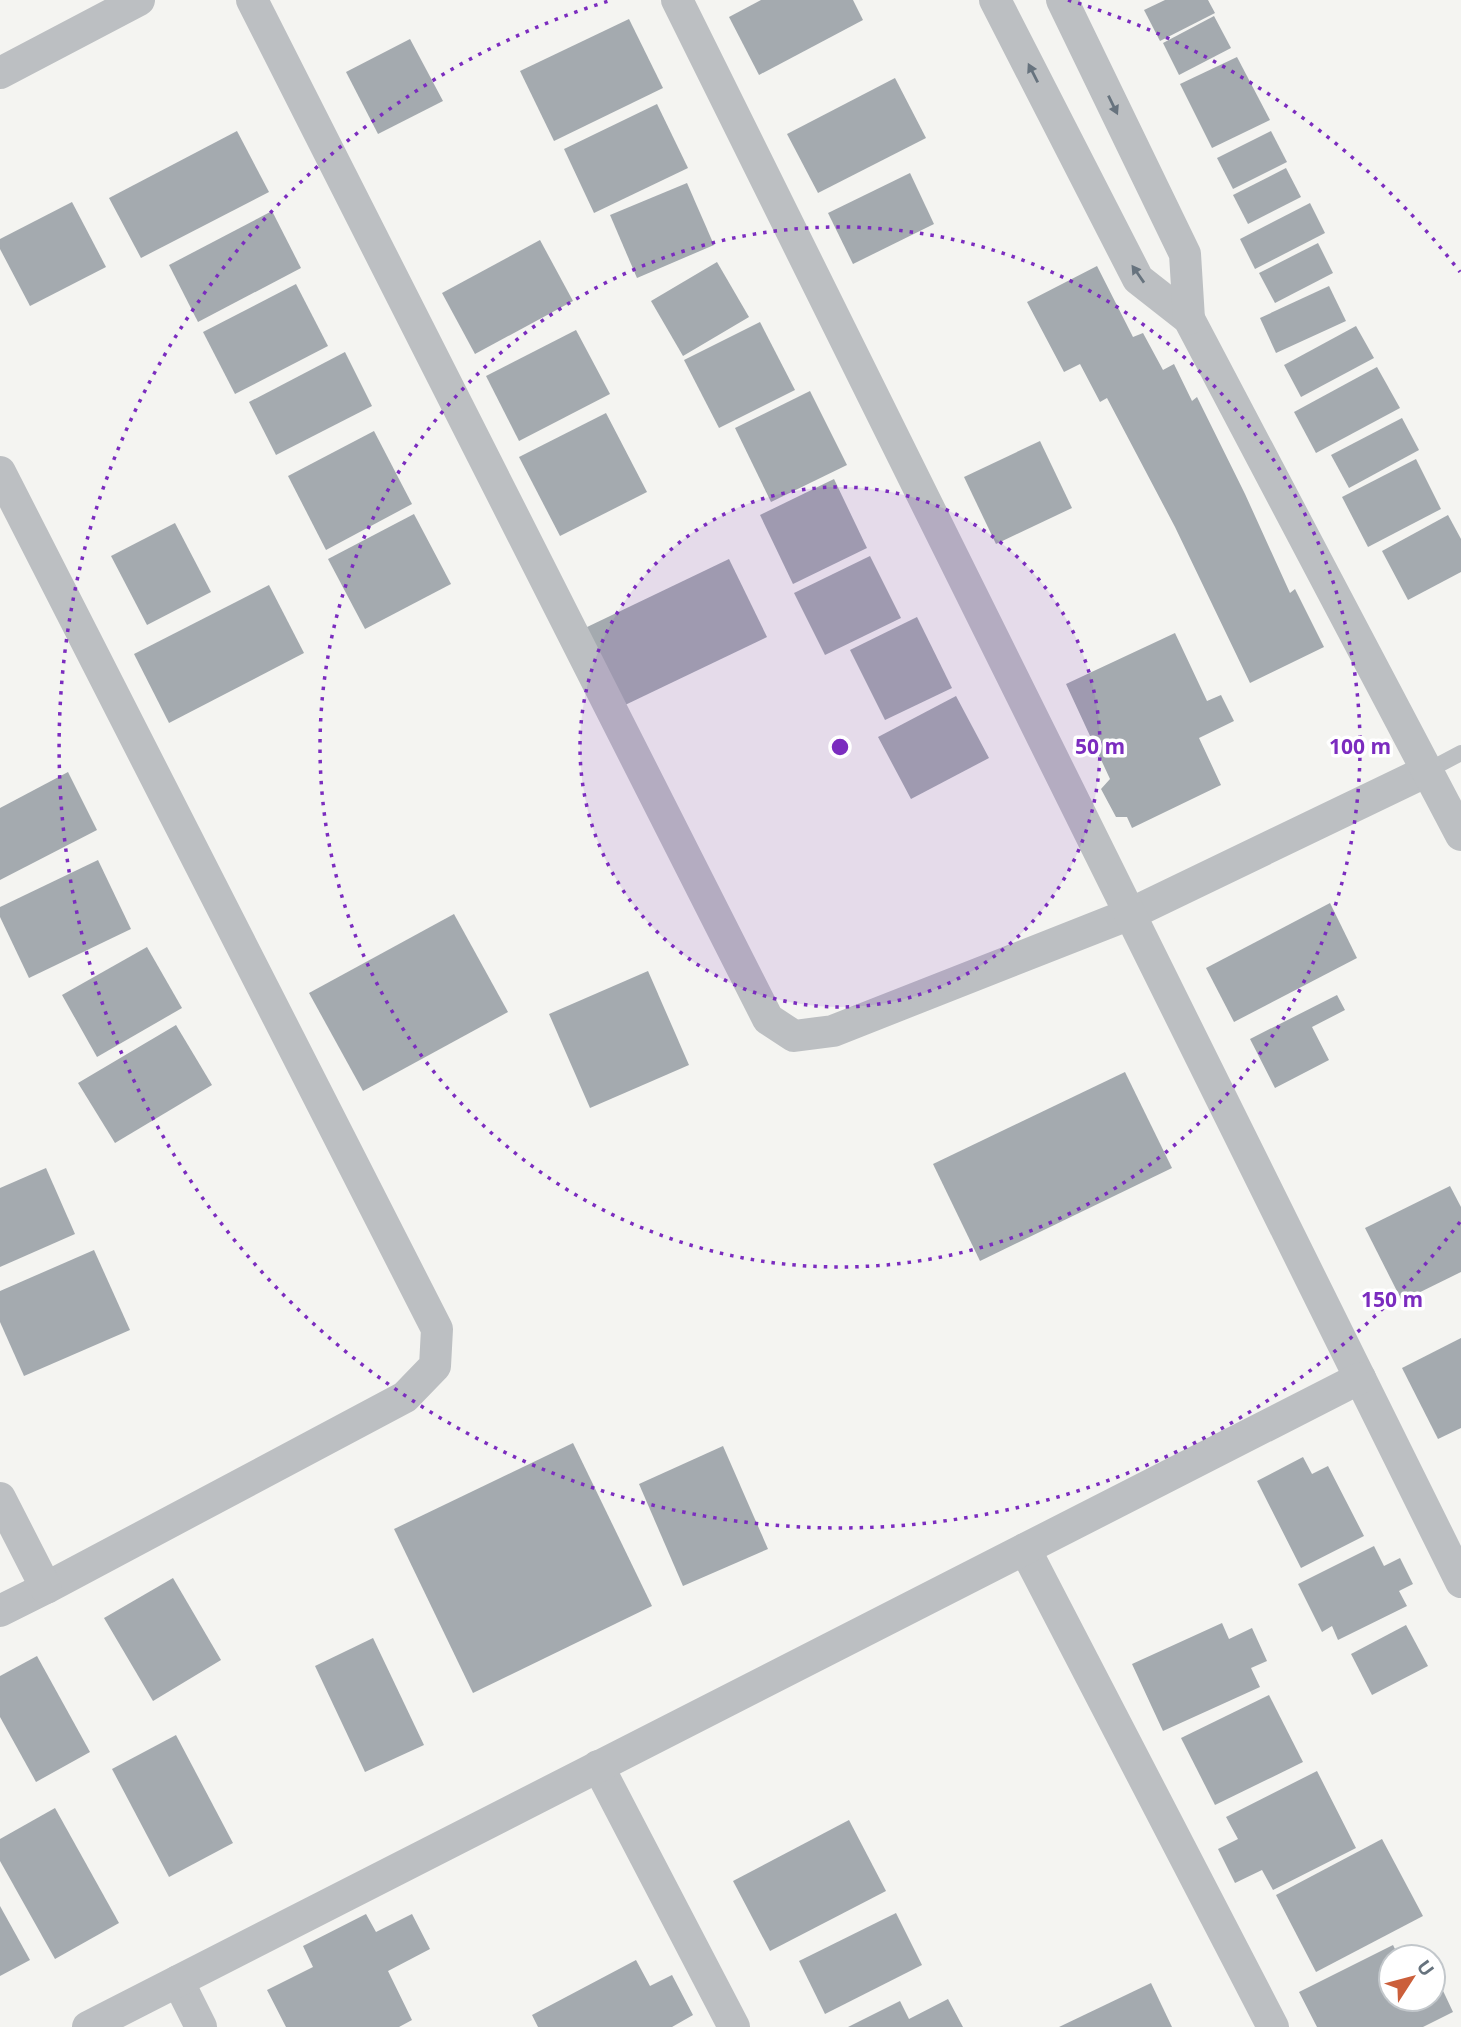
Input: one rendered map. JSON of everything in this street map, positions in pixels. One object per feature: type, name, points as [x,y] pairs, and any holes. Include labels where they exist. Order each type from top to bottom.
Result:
[{"type":"street","points":[[0,73],[139,0]]},
{"type":"street","points":[[252,0],[768,1019],[794,1036],[833,1031],[1130,914],[1427,771]]},
{"type":"street","points":[[677,0],[1461,1582]]},
{"type":"street","points":[[995,0],[1138,279],[1189,319],[1461,835]]},
{"type":"street","points":[[1062,0],[1185,254],[1189,319]]},
{"type":"street","points":[[0,472],[437,1329],[435,1366],[405,1397],[0,1611]]},
{"type":"street","points":[[88,2027],[1360,1378]]},
{"type":"street","points":[[0,1498],[46,1588]]},
{"type":"street","points":[[1025,1549],[1273,2027]]},
{"type":"street","points":[[598,1766],[734,2027]]},
{"type":"street","points":[[178,1981],[201,2027]]},
{"type":"lane","points":[[1427,771],[1461,754]]},
{"type":"building","points":[[761,0],[853,0],[863,20],[759,75],[729,17]]},
{"type":"building","points":[[1165,0],[1208,0],[1215,13],[1160,41],[1144,10]]},
{"type":"building","points":[[1214,16],[1231,48],[1179,75],[1163,43]]},
{"type":"building","points":[[629,19],[663,88],[554,141],[520,71]]},
{"type":"building","points":[[410,39],[443,101],[378,134],[346,72]]},
{"type":"building","points":[[1237,57],[1270,120],[1212,148],[1180,84]]},
{"type":"building","points":[[895,78],[926,138],[818,193],[787,134]]},
{"type":"building","points":[[657,104],[688,168],[594,213],[564,149]]},
{"type":"building","points":[[237,131],[269,192],[141,258],[109,198]]},
{"type":"building","points":[[1271,131],[1287,162],[1233,189],[1217,158]]},
{"type":"building","points":[[1286,168],[1301,197],[1248,224],[1233,195]]},
{"type":"building","points":[[910,173],[934,224],[853,264],[828,213]]},
{"type":"building","points":[[687,183],[714,245],[637,278],[610,215]]},
{"type":"building","points":[[72,202],[106,267],[30,306],[0,249],[0,239]]},
{"type":"building","points":[[1310,203],[1325,233],[1255,269],[1240,239]]},
{"type":"building","points":[[272,211],[301,268],[198,322],[169,265]]},
{"type":"building","points":[[540,240],[573,301],[475,354],[442,293]]},
{"type":"building","points":[[1318,243],[1333,273],[1275,303],[1259,273]]},
{"type":"building","points":[[717,262],[749,317],[683,356],[651,301]]},
{"type":"building","points":[[1097,266],[1133,337],[1143,333],[1163,370],[1174,364],[1192,401],[1197,397],[1290,593],[1295,589],[1324,647],[1250,683],[1175,527],[1107,398],[1100,402],[1080,364],[1064,372],[1027,302]]},
{"type":"building","points":[[296,284],[328,346],[235,394],[203,332]]},
{"type":"building","points":[[1329,286],[1346,321],[1276,353],[1260,318]]},
{"type":"building","points":[[760,322],[795,390],[719,428],[684,360]]},
{"type":"building","points":[[1356,326],[1374,358],[1301,397],[1284,365]]},
{"type":"building","points":[[576,330],[610,394],[519,441],[486,376]]},
{"type":"building","points":[[345,352],[372,406],[276,455],[249,402]]},
{"type":"building","points":[[1377,367],[1400,408],[1316,453],[1294,412]]},
{"type":"building","points":[[810,391],[847,465],[771,502],[735,428]]},
{"type":"building","points":[[606,413],[647,492],[560,536],[519,457]]},
{"type":"building","points":[[1402,418],[1419,450],[1349,488],[1331,455]]},
{"type":"building","points":[[374,431],[412,504],[326,550],[288,476]]},
{"type":"building","points":[[1040,441],[1072,508],[996,544],[964,477]]},
{"type":"building","points":[[1416,459],[1441,509],[1368,547],[1342,497]]},
{"type":"building","points":[[834,479],[867,548],[793,584],[760,515]]},
{"type":"building","points":[[414,514],[451,584],[365,629],[328,559]]},
{"type":"building","points":[[1448,515],[1461,539],[1461,572],[1408,600],[1382,551]]},
{"type":"building","points":[[175,523],[211,592],[147,625],[111,556]]},
{"type":"building","points":[[870,556],[901,618],[825,655],[794,593]]},
{"type":"building","points":[[729,559],[767,637],[623,706],[585,628]]},
{"type":"building","points":[[269,585],[304,653],[169,723],[134,654]]},
{"type":"building","points":[[917,617],[952,688],[885,720],[850,650]]},
{"type":"building","points":[[1175,633],[1207,701],[1221,695],[1234,721],[1199,738],[1221,785],[1132,828],[1127,817],[1116,817],[1101,789],[1110,779],[1066,684]]},
{"type":"building","points":[[956,696],[989,758],[911,799],[878,737]]},
{"type":"building","points":[[68,772],[97,830],[0,880],[0,808]]},
{"type":"building","points":[[98,860],[131,929],[29,978],[0,917],[0,907]]},
{"type":"building","points":[[1330,903],[1357,958],[1234,1022],[1206,968]]},
{"type":"building","points":[[454,914],[508,1012],[363,1091],[309,993]]},
{"type":"building","points":[[147,947],[182,1008],[97,1057],[62,995]]},
{"type":"building","points":[[648,971],[689,1065],[590,1108],[549,1014]]},
{"type":"building","points":[[1337,995],[1345,1010],[1312,1027],[1329,1060],[1275,1088],[1250,1039]]},
{"type":"building","points":[[176,1025],[212,1085],[115,1143],[78,1083]]},
{"type":"building","points":[[1125,1072],[1172,1168],[980,1261],[933,1164]]},
{"type":"building","points":[[46,1168],[75,1234],[0,1267],[0,1188]]},
{"type":"building","points":[[1450,1186],[1461,1207],[1461,1272],[1402,1301],[1365,1228]]},
{"type":"building","points":[[94,1250],[130,1330],[24,1376],[0,1322],[0,1291]]},
{"type":"building","points":[[1461,1338],[1461,1428],[1438,1439],[1402,1368]]},
{"type":"building","points":[[573,1443],[652,1606],[473,1693],[394,1529]]},
{"type":"building","points":[[723,1446],[768,1549],[683,1586],[639,1484]]},
{"type":"building","points":[[1303,1457],[1312,1474],[1328,1466],[1364,1536],[1301,1568],[1257,1481]]},
{"type":"building","points":[[1374,1546],[1384,1566],[1400,1558],[1413,1584],[1399,1591],[1407,1606],[1338,1640],[1332,1626],[1322,1632],[1298,1584]]},
{"type":"building","points":[[173,1578],[221,1660],[153,1701],[104,1618]]},
{"type":"building","points":[[1222,1623],[1229,1639],[1252,1628],[1267,1661],[1251,1668],[1260,1687],[1163,1731],[1132,1664]]},
{"type":"building","points":[[1406,1625],[1428,1666],[1372,1695],[1351,1654]]},
{"type":"building","points":[[373,1638],[424,1745],[365,1772],[315,1666]]},
{"type":"building","points":[[37,1656],[90,1752],[36,1782],[0,1717],[0,1676]]},
{"type":"building","points":[[1269,1695],[1303,1762],[1215,1805],[1181,1738]]},
{"type":"building","points":[[176,1735],[233,1843],[169,1877],[112,1769]]},
{"type":"building","points":[[1317,1771],[1356,1848],[1273,1890],[1262,1870],[1235,1883],[1218,1849],[1238,1839],[1226,1817]]},
{"type":"building","points":[[55,1808],[119,1923],[55,1959],[0,1861],[0,1839]]},
{"type":"building","points":[[849,1820],[886,1891],[770,1951],[733,1881]]},
{"type":"building","points":[[1382,1839],[1423,1916],[1316,1972],[1276,1895]]},
{"type":"building","points":[[0,1906],[30,1960],[0,1976]]},
{"type":"building","points":[[896,1913],[922,1965],[825,2014],[799,1961]]},
{"type":"building","points":[[366,1914],[376,1932],[412,1914],[430,1949],[388,1971],[412,2020],[399,2027],[286,2027],[267,1990],[313,1967],[303,1946]]},
{"type":"building","points":[[1377,1953],[1377,2013],[1447,2013],[1447,1999],[1453,2012],[1423,2027],[1317,2027],[1299,1992]]},
{"type":"building","points":[[636,1960],[650,1986],[672,1975],[693,2015],[672,2027],[538,2027],[532,2015]]},
{"type":"building","points":[[1151,1983],[1172,2027],[1059,2027]]},
{"type":"building","points":[[948,1999],[963,2027],[848,2027],[900,2001],[909,2019]]}]
